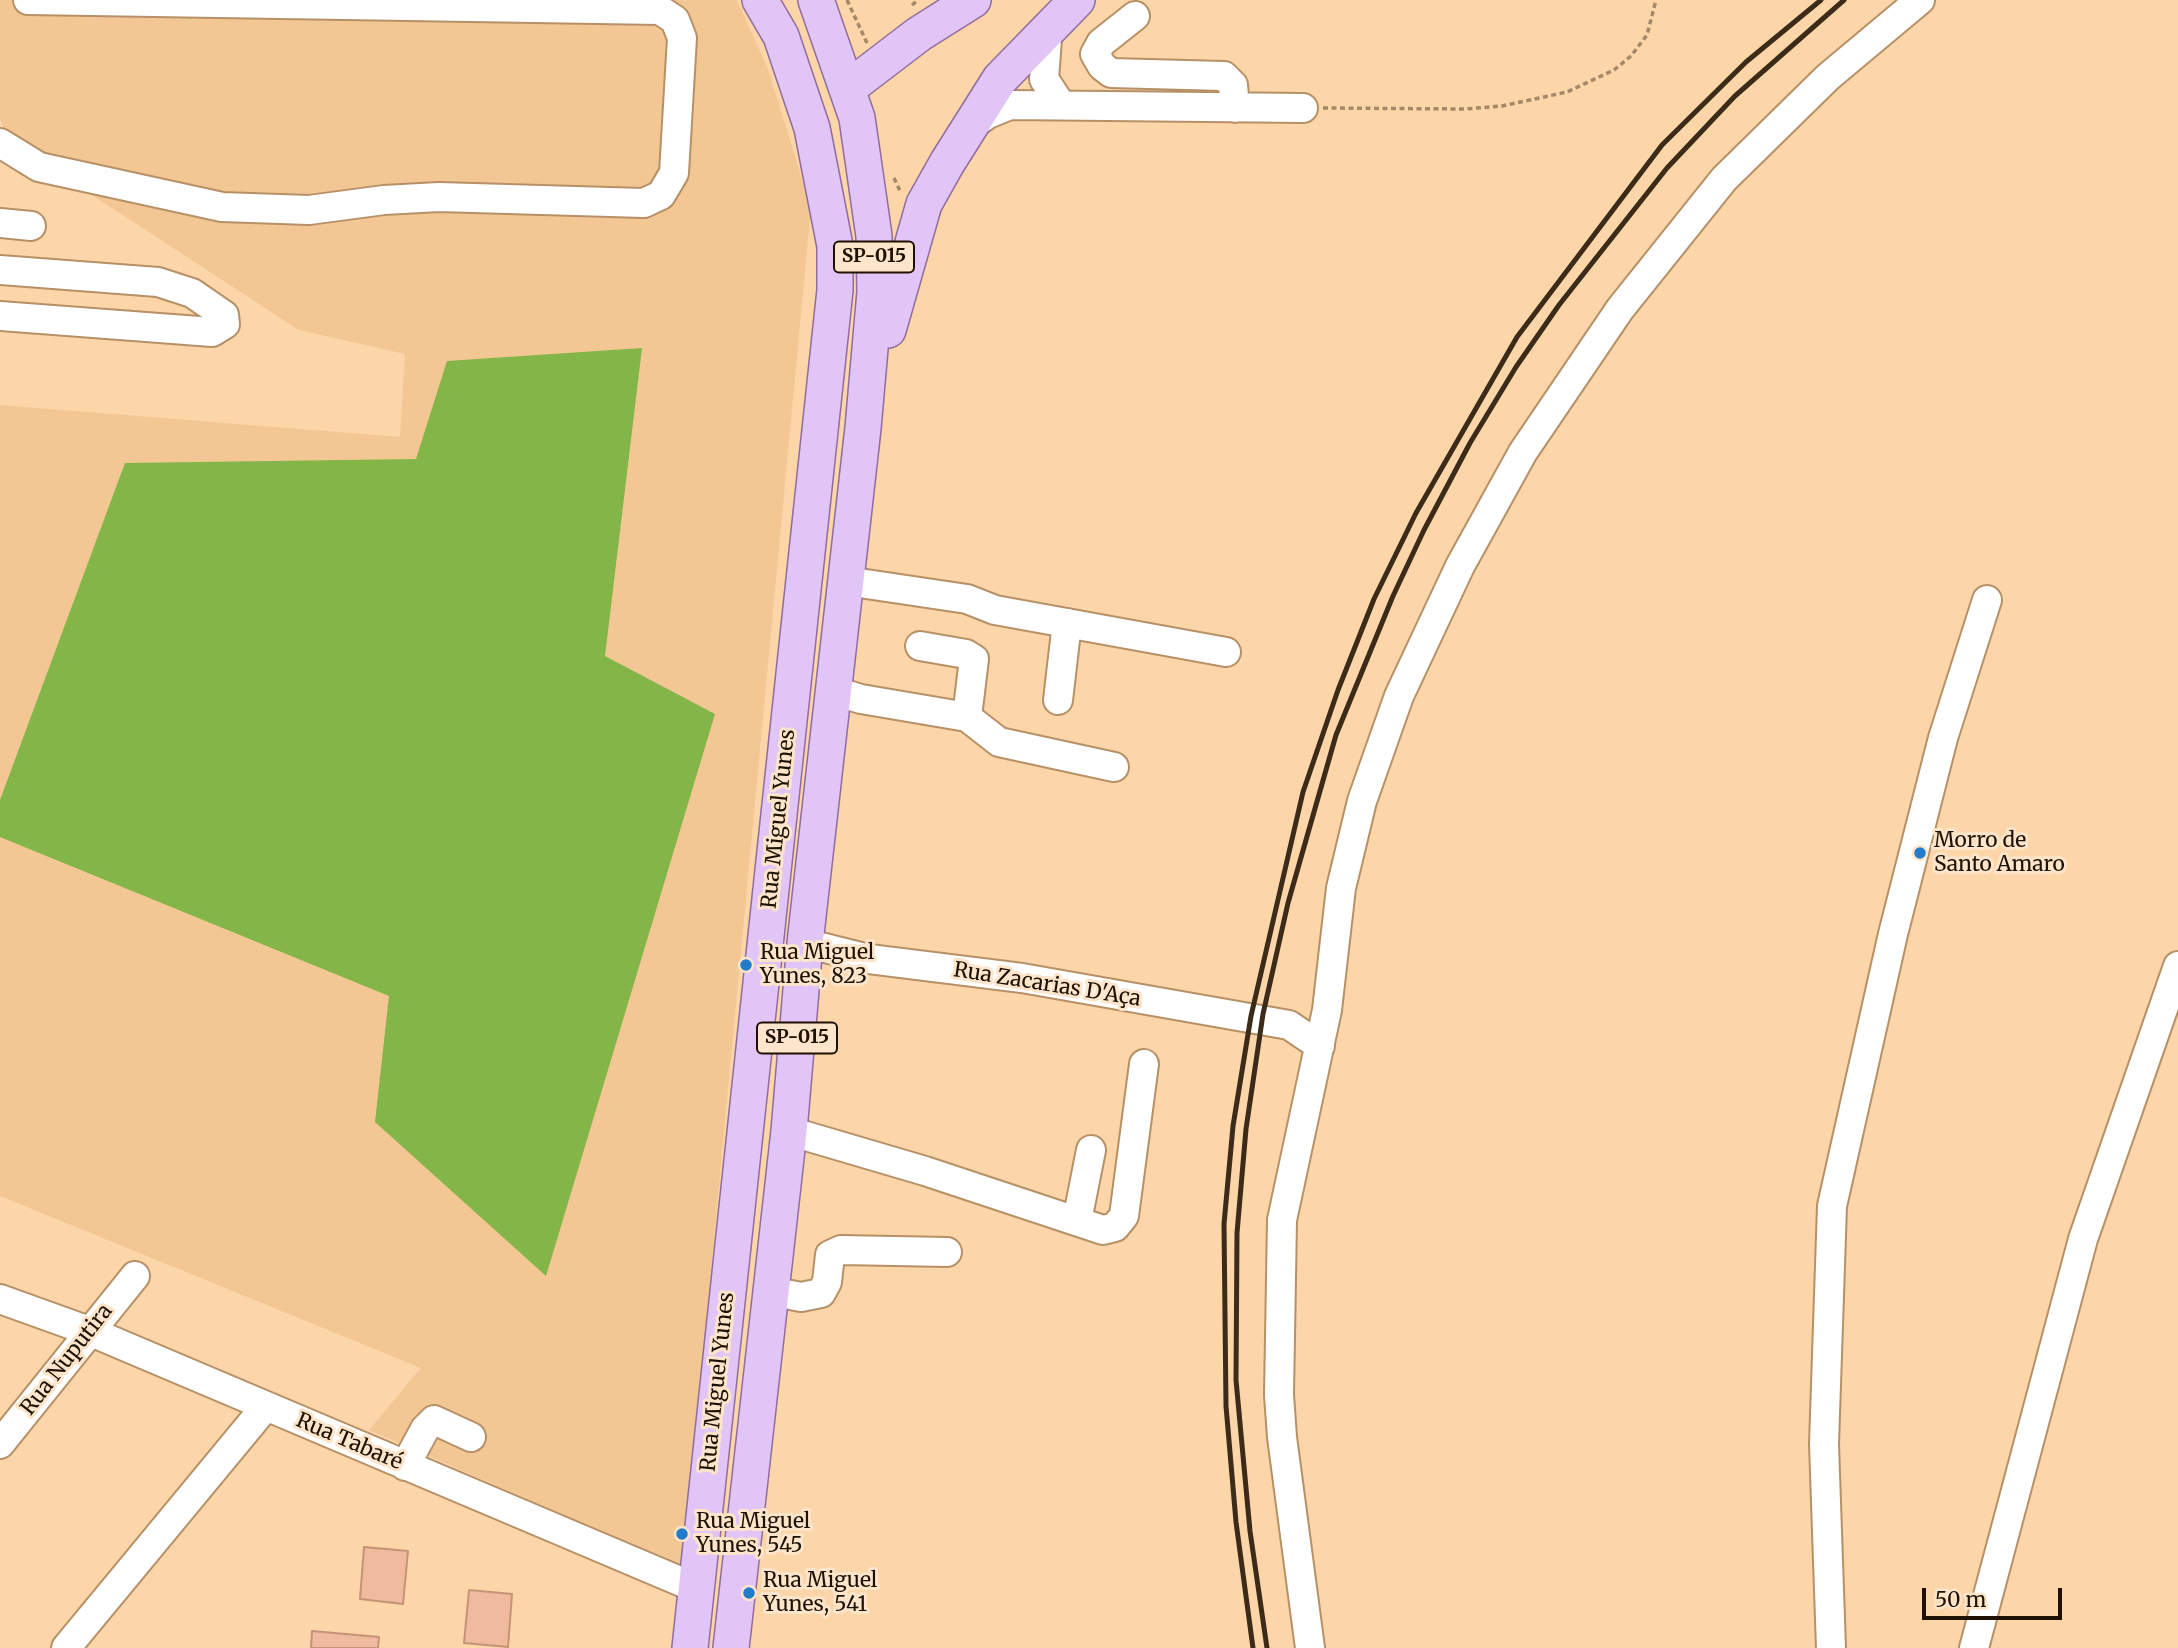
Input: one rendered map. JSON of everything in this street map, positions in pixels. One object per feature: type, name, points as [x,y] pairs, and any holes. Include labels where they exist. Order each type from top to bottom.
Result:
[{"type":"main road","name":"Rua Miguel Yunes","points":[[690,1648],[835,290],[835,246],[815,141],[781,36],[760,0]]},
{"type":"main road","name":"Rua Miguel Yunes","points":[[731,1648],[789,1131],[806,943],[863,428],[875,292],[874,236],[857,118],[816,0]]},
{"type":"main road","points":[[781,36],[818,81],[829,88],[847,89],[919,34],[973,0]]},
{"type":"main road","points":[[863,428],[924,204],[1000,79],[1048,26],[1077,0]]},
{"type":"main road","points":[[772,880],[781,926],[795,942],[806,943]]},
{"type":"main road","points":[[757,1016],[777,1030],[782,1082],[792,1096]]},
{"type":"street","points":[[0,143],[40,167],[222,207],[309,210],[384,200],[439,197],[644,203],[661,195],[674,173],[682,38],[675,20],[660,10],[28,0]]},
{"type":"street","points":[[1310,1648],[1282,1437],[1279,1395],[1282,1220],[1327,1010],[1341,888],[1362,801],[1399,696],[1460,566],[1523,453],[1620,309],[1724,179],[1828,77],[1920,0]]},
{"type":"street","points":[[1135,16],[1101,43],[1096,54],[1102,66],[1111,73],[1224,76],[1233,85],[1235,108]]},
{"type":"street","points":[[1048,26],[1044,79],[1060,105]]},
{"type":"street","points":[[968,128],[988,114],[1010,105],[1308,108]]},
{"type":"street","points":[[0,223],[31,226]]},
{"type":"street","points":[[0,270],[158,282],[192,293],[224,315],[225,324],[212,332],[0,316]]},
{"type":"street","points":[[846,581],[967,599],[995,610],[1226,652]]},
{"type":"street","points":[[1831,1648],[1824,1444],[1832,1206],[1893,934],[1943,738],[1987,600]]},
{"type":"street","points":[[1058,700],[1067,622]]},
{"type":"street","points":[[920,646],[966,654],[974,659],[967,718]]},
{"type":"street","points":[[834,691],[860,699],[967,718],[999,742],[1114,767]]},
{"type":"street","name":"Rua Zacarias D'Aça","points":[[806,943],[869,959],[1022,978],[1289,1025]]},
{"type":"street","points":[[1975,1648],[2082,1239],[2178,966]]},
{"type":"street","points":[[1289,1025],[1327,1010]]},
{"type":"street","points":[[1289,1025],[1320,1046]]},
{"type":"street","points":[[789,1131],[925,1171],[1103,1230],[1115,1227],[1124,1216],[1144,1064]]},
{"type":"street","points":[[1077,1221],[1091,1150]]},
{"type":"street","points":[[770,1291],[801,1297],[821,1293],[827,1282],[830,1255],[841,1250],[947,1252]]},
{"type":"street","name":"Rua Nuputira","points":[[0,1444],[135,1276]]},
{"type":"street","name":"Rua Tabaré","points":[[0,1299],[89,1331],[696,1588]]},
{"type":"street","points":[[66,1648],[266,1406]]},
{"type":"street","points":[[405,1466],[428,1423],[435,1420],[471,1437]]},
{"type":"path","points":[[847,0],[866,41]]},
{"type":"path","points":[[1308,108],[1465,109],[1502,106],[1567,92],[1615,70],[1631,56],[1647,35],[1656,0]]},
{"type":"shaded area","points":[[0,0],[737,0],[768,69],[811,208],[683,1567],[369,1430],[421,1368],[0,1196],[0,405],[400,437],[405,354],[299,330],[9,141],[0,119]]},
{"type":"green space","points":[[642,348],[605,656],[715,714],[546,1276],[375,1122],[389,996],[0,837],[0,800],[125,463],[416,459],[447,361]]},
{"type":"building","points":[[364,1547],[408,1551],[403,1604],[360,1599]]},
{"type":"building","points":[[469,1590],[512,1594],[508,1647],[464,1643]]},
{"type":"building","points":[[312,1631],[379,1637],[378,1648],[311,1648]]},
{"type":"railway","points":[[1253,1648],[1236,1522],[1226,1406],[1224,1224],[1233,1126],[1251,1016],[1303,792],[1338,690],[1374,599],[1416,513],[1517,337],[1662,145],[1746,62],[1821,0]]},
{"type":"railway","points":[[1267,1648],[1250,1531],[1236,1380],[1237,1233],[1246,1129],[1263,1014],[1288,903],[1336,735],[1393,596],[1424,530],[1470,443],[1516,367],[1559,305],[1667,168],[1735,96],[1844,0]]},
{"type":"place","name":"Morro de Santo Amaro","points":[[1920,853]]},
{"type":"place","name":"Rua Miguel Yunes, 823","points":[[746,965]]},
{"type":"place","name":"Rua Miguel Yunes, 545","points":[[682,1534]]},
{"type":"place","name":"Rua Miguel Yunes, 541","points":[[749,1593]]}]
